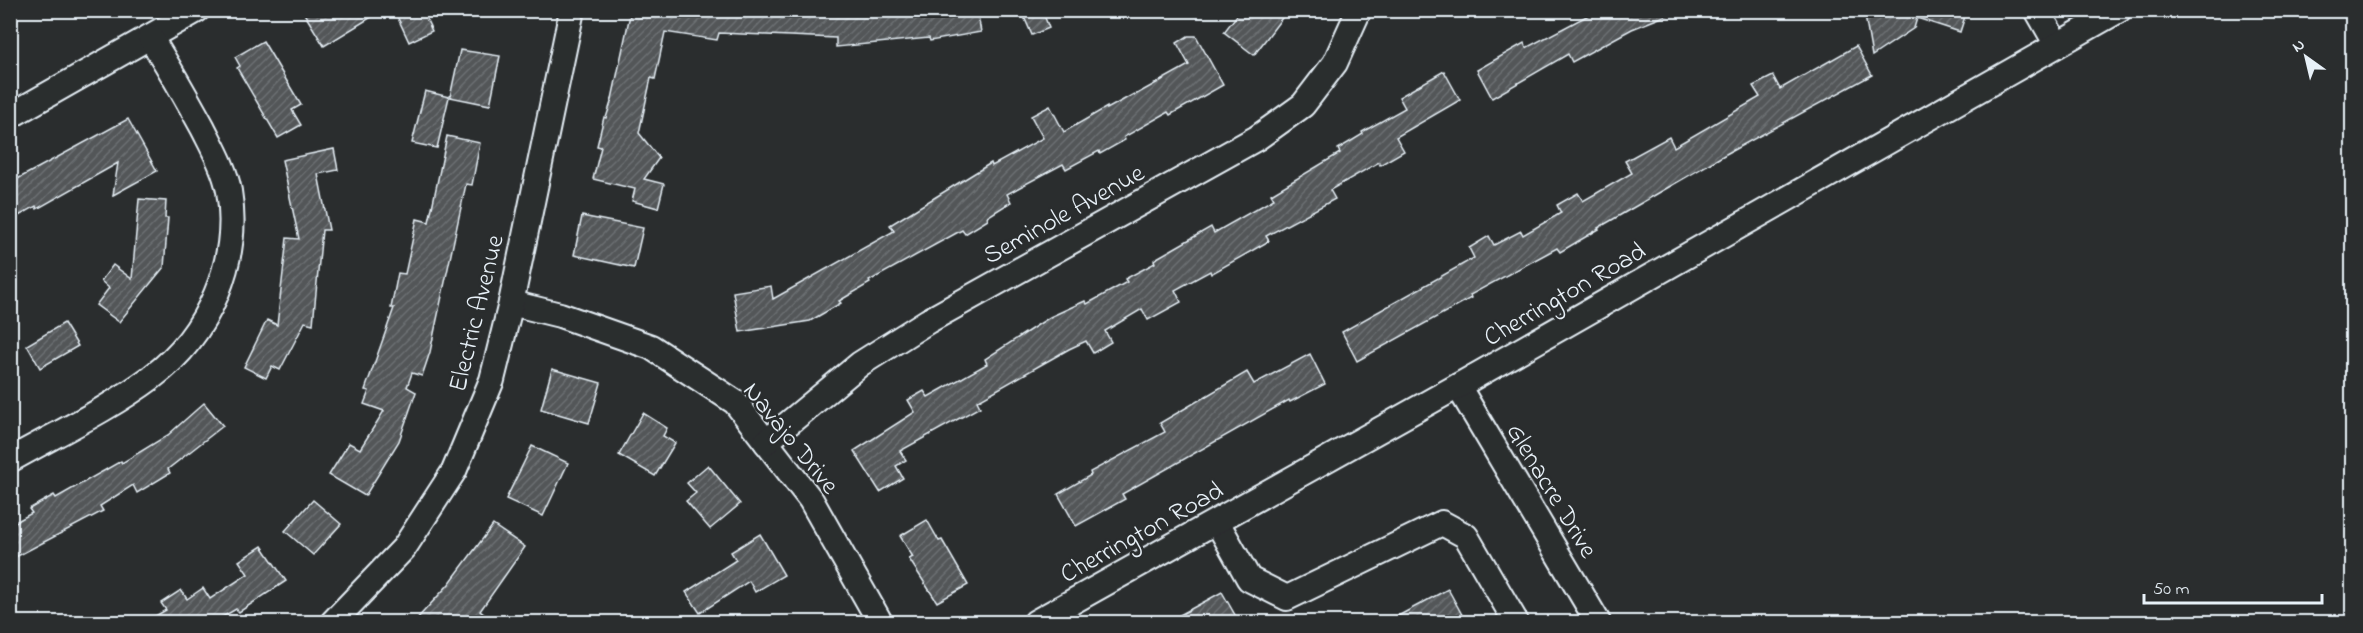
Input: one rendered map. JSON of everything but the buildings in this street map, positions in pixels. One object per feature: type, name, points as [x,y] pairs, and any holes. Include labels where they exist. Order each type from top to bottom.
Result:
[{"type":"street","points":[[10,116],[197,10]]},
{"type":"street","name":"Electric Avenue","points":[[333,622],[404,548],[454,471],[492,380],[511,303],[572,10]]},
{"type":"street","name":"Seminole Avenue","points":[[765,442],[860,364],[928,321],[1266,131],[1303,105],[1335,63],[1359,10]]},
{"type":"street","points":[[2037,10],[2057,45]]},
{"type":"street","name":"Cherrington Road","points":[[1036,622],[1458,386],[2119,10]]},
{"type":"street","points":[[10,460],[153,376],[180,351],[204,322],[218,288],[228,256],[231,224],[229,191],[219,160],[178,82],[150,37]]},
{"type":"street","name":"Navajo Drive","points":[[511,303],[560,315],[651,347],[735,402],[810,500],[880,622]]},
{"type":"street","name":"Glenacre Drive","points":[[1458,386],[1598,622]]},
{"type":"street","points":[[1216,522],[1249,579],[1287,598],[1442,523],[1466,537],[1516,622]]}]
